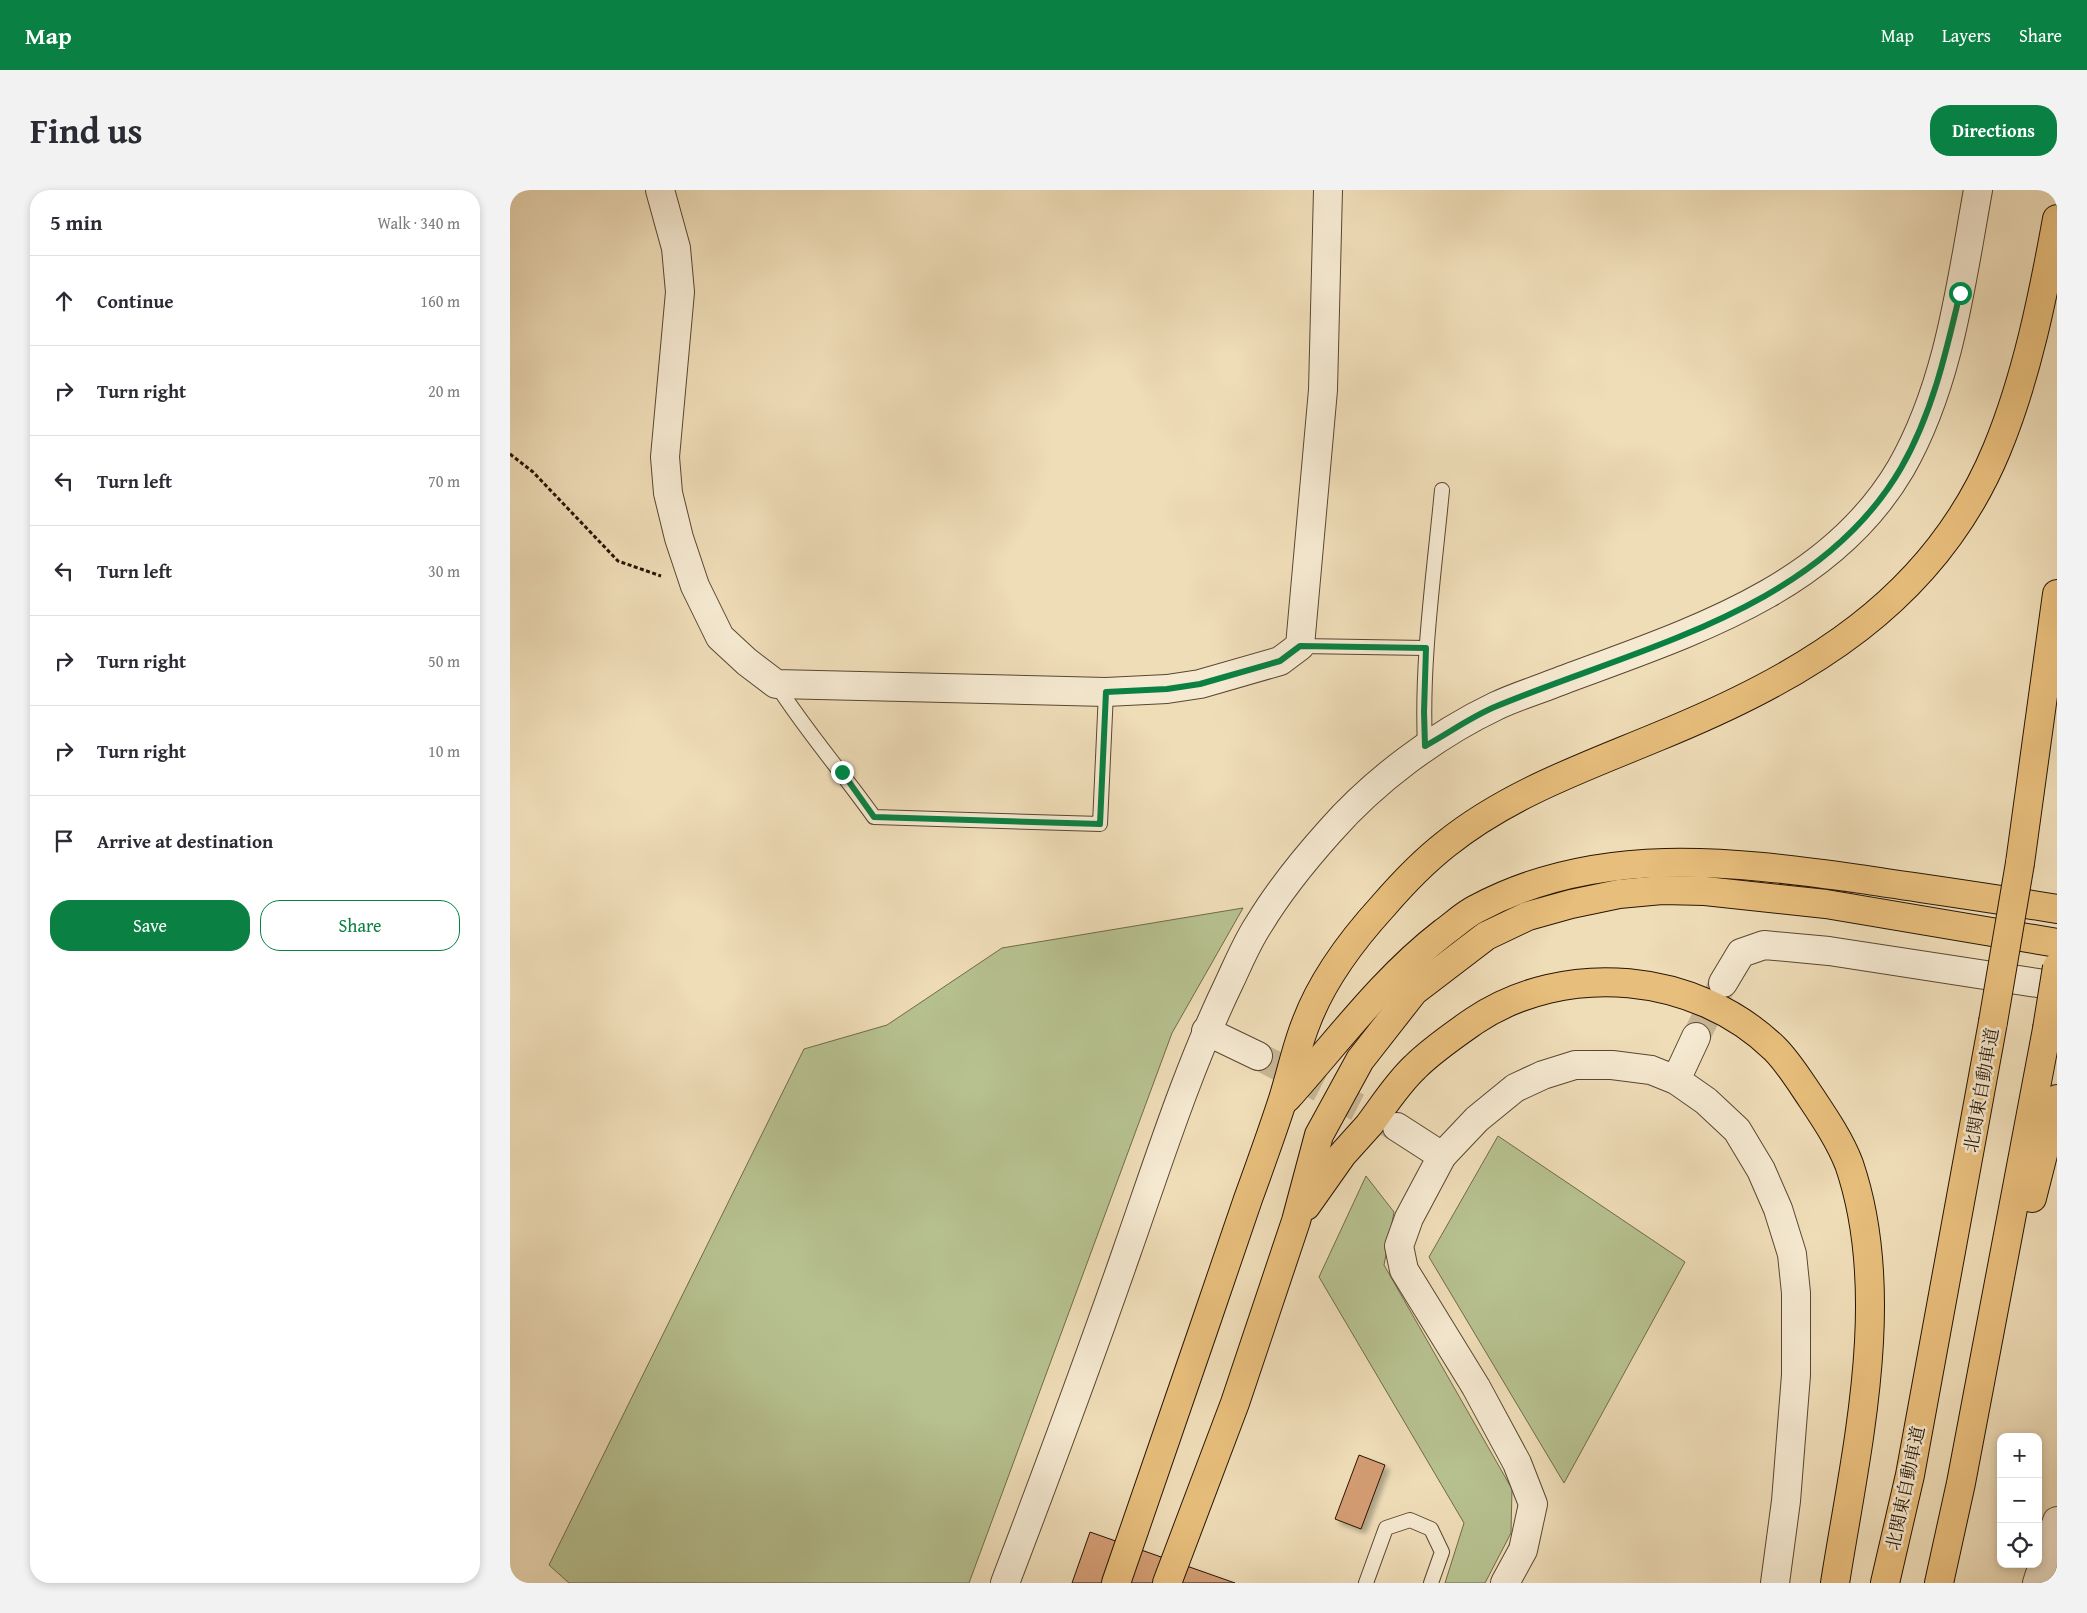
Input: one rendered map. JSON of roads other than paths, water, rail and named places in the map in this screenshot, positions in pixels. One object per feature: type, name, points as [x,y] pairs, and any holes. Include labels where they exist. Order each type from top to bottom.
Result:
[{"type":"highway","points":[[1116,1583],[1281,1105],[1306,1022],[1320,993],[1344,955],[1380,908],[1445,845],[1478,821],[1529,792],[1760,691],[1852,634],[1914,581],[1957,524],[1973,499],[1997,450],[2020,382],[2057,219]]},
{"type":"highway","name":"北関東自動車道","points":[[1884,1583],[1910,1475],[1993,1022],[2020,863],[2057,594]]},
{"type":"highway","points":[[1281,1105],[1334,1046],[1373,998],[1418,952],[1474,910],[1527,887],[1574,874],[1623,865],[1669,862],[1759,865],[1982,896],[2057,910]]},
{"type":"highway","points":[[1167,1583],[1235,1403],[1296,1220],[1318,1135],[1360,1060],[1386,1025],[1414,991],[1449,962],[1486,936],[1528,916],[1618,894],[1662,890],[1705,891],[1826,904],[2057,943]]},
{"type":"highway","points":[[1961,1483],[2047,1029],[2057,967]]},
{"type":"highway","points":[[1296,1220],[1343,1155],[1415,1066],[1475,1020],[1508,1003],[1542,990],[1575,984],[1618,981],[1656,987],[1691,997],[1722,1010],[1747,1026],[1776,1050],[1829,1124],[1848,1164],[1863,1224],[1869,1279],[1869,1340],[1865,1394],[1835,1583]]},
{"type":"highway","points":[[1939,1583],[1961,1483],[2057,1100]]},
{"type":"street","points":[[660,190],[676,248],[680,292],[665,457],[668,493],[679,538],[695,586],[720,637],[747,662],[776,684],[1106,692],[1167,689],[1200,684],[1280,661],[1300,646],[1323,390],[1328,190]]},
{"type":"street","points":[[1005,1583],[1075,1398],[1183,1090],[1206,1031],[1256,927],[1296,872],[1333,827],[1370,792],[1425,746],[1495,707],[1691,631],[1742,607],[1780,588],[1844,540],[1872,509],[1901,468],[1923,420],[1943,365],[1960,293],[1978,190]]},
{"type":"street","points":[[1723,983],[1741,952],[1764,945],[1829,951],[2057,986]]},
{"type":"street","points":[[1206,1031],[1258,1056]]},
{"type":"street","points":[[1676,1080],[1696,1038]]},
{"type":"street","points":[[1505,1583],[1523,1550],[1534,1504],[1517,1462],[1485,1404],[1404,1270],[1399,1246],[1409,1218],[1442,1156],[1476,1119],[1515,1088],[1543,1074],[1575,1065],[1612,1065],[1651,1070],[1676,1080],[1706,1101],[1737,1130],[1762,1170],[1778,1209],[1792,1254],[1796,1293],[1796,1375],[1786,1501],[1775,1583]]},
{"type":"street","points":[[1397,1127],[1442,1156]]},
{"type":"street","points":[[2036,1583],[2057,1520]]},
{"type":"lane","points":[[1425,746],[1426,648],[1442,490]]},
{"type":"lane","points":[[1300,646],[1426,648]]},
{"type":"lane","points":[[776,684],[799,720],[842,772],[874,817],[1100,824],[1106,692]]},
{"type":"lane","points":[[1366,1583],[1386,1528],[1410,1520],[1431,1529],[1442,1552],[1431,1583]]},
{"type":"tunnel","points":[[1696,1037],[1722,985]]},
{"type":"tunnel","points":[[1258,1056],[1396,1127]]}]
